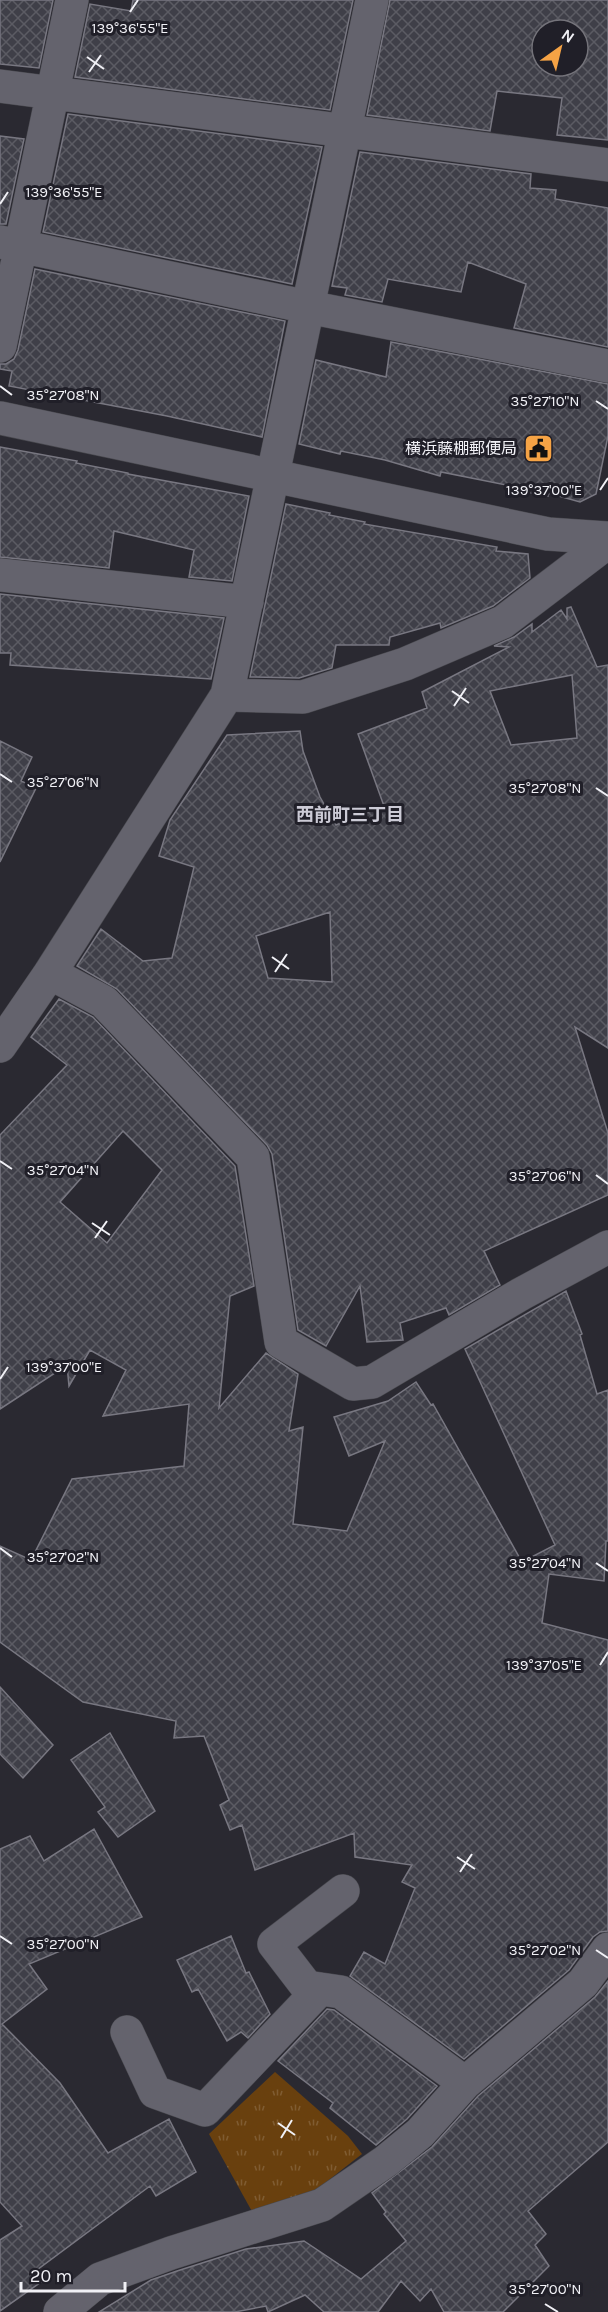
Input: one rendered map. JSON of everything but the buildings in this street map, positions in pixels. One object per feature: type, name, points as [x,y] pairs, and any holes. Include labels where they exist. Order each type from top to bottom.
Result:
[{"type":"street","points":[[0,346],[11,244],[53,94],[72,0]]},
{"type":"street","points":[[0,1046],[50,973],[227,695],[372,0]]},
{"type":"street","points":[[0,86],[608,165]]},
{"type":"street","points":[[11,244],[308,307],[608,366]]},
{"type":"street","points":[[0,418],[548,534],[608,540]]},
{"type":"street","points":[[227,695],[303,697],[405,664],[503,622],[608,540]]},
{"type":"street","points":[[0,575],[247,602]]},
{"type":"street","points":[[50,973],[104,1002],[253,1157],[281,1342],[353,1384],[372,1382],[521,1294],[608,1247]]},
{"type":"street","points":[[343,1891],[274,1944],[307,1987],[340,1992],[465,2083]]},
{"type":"street","points":[[60,2312],[100,2279],[171,2253],[322,2205],[386,2161],[420,2133],[465,2083],[583,1983],[608,1949]]},
{"type":"street","points":[[127,2032],[155,2092],[205,2110],[320,1989]]},
{"type":"green space","points":[[275,2072],[348,2136],[362,2154],[316,2190],[254,2215],[209,2134]]},
{"type":"place","name":"横浜藤棚郵便局","points":[[538,448]]},
{"type":"district","name":"西前町三丁目","points":[[350,815]]}]
